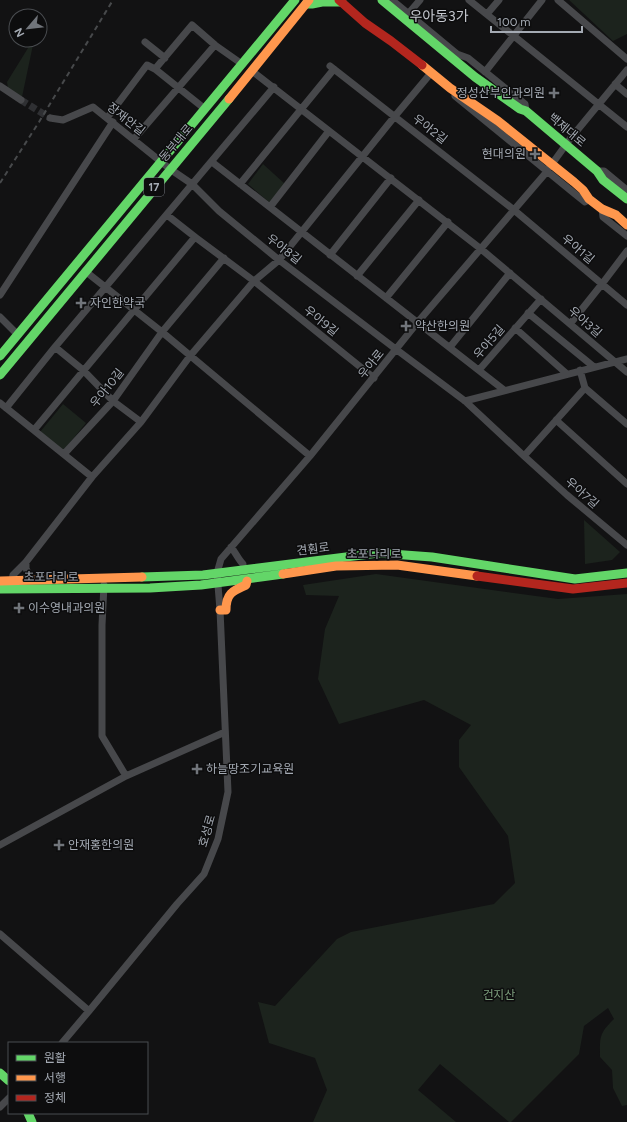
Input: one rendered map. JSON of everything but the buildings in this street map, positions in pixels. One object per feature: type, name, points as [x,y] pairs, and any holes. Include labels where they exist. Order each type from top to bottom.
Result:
[{"type":"street","name":"동부대로","points":[[0,356],[295,0]]},
{"type":"street","points":[[408,14],[420,0]]},
{"type":"street","points":[[469,0],[627,127]]},
{"type":"street","points":[[487,14],[498,0]]},
{"type":"street","points":[[485,72],[542,0]]},
{"type":"street","points":[[558,0],[627,59]]},
{"type":"street","points":[[308,2],[313,5],[325,2],[335,4],[340,1],[365,23],[391,41],[450,88],[498,121],[550,167],[583,190],[589,199],[602,210],[616,215],[627,225]]},
{"type":"street","name":"동부대로","points":[[0,375],[308,2]]},
{"type":"street","points":[[388,2],[408,14],[457,54]]},
{"type":"street","name":"백제대로","points":[[388,2],[475,77],[520,110],[526,111],[597,171],[603,180],[627,199]]},
{"type":"street","points":[[155,69],[192,25],[215,45],[242,64]]},
{"type":"street","name":"백제대로","points":[[440,40],[445,51]]},
{"type":"street","points":[[145,42],[165,58]]},
{"type":"street","points":[[134,139],[215,45]]},
{"type":"street","points":[[445,51],[468,58],[525,104],[526,111]]},
{"type":"street","points":[[0,295],[110,120],[147,65],[155,69],[205,109]]},
{"type":"street","name":"우아2길","points":[[301,109],[332,68],[514,210]]},
{"type":"street","name":"우아로","points":[[217,573],[221,559],[310,456],[397,350],[417,323],[550,167],[627,70]]},
{"type":"street","name":"우아3길","points":[[252,71],[448,222],[627,372]]},
{"type":"street","points":[[12,580],[13,575],[26,562],[92,477],[141,422],[190,356],[254,280],[279,260],[431,73]]},
{"type":"street","points":[[615,84],[627,94]]},
{"type":"street","points":[[0,86],[21,100]]},
{"type":"street","points":[[92,477],[3,405],[55,347],[274,87]]},
{"type":"street","name":"장재안길","points":[[50,118],[63,120],[93,107],[161,162]]},
{"type":"street","points":[[240,184],[301,109]]},
{"type":"street","points":[[270,207],[329,131]]},
{"type":"street","name":"우아8길","points":[[161,162],[192,184],[219,211],[279,260],[397,350]]},
{"type":"street","name":"우아5길","points":[[212,162],[504,390]]},
{"type":"street","name":"백제대로","points":[[597,171],[604,171],[627,190]]},
{"type":"street","points":[[330,255],[391,178]]},
{"type":"street","points":[[357,276],[419,200]]},
{"type":"street","name":"우아1길","points":[[514,210],[627,305]]},
{"type":"street","points":[[602,210],[603,217],[627,236]]},
{"type":"street","name":"우아9길","points":[[167,215],[254,280],[374,378]]},
{"type":"street","points":[[386,298],[448,222]]},
{"type":"street","points":[[34,430],[195,237]]},
{"type":"street","points":[[570,324],[627,251]]},
{"type":"street","name":"우아10길","points":[[64,454],[113,401],[162,332],[224,258]]},
{"type":"street","points":[[85,271],[162,332],[310,456]]},
{"type":"street","points":[[450,347],[510,273]]},
{"type":"street","points":[[541,299],[515,328],[567,374]]},
{"type":"street","points":[[528,313],[594,367]]},
{"type":"street","points":[[0,317],[18,335]]},
{"type":"street","name":"우아5길","points":[[479,370],[515,328]]},
{"type":"street","points":[[55,347],[83,370],[113,401],[141,422]]},
{"type":"street","name":"우아7길","points":[[397,350],[465,401],[567,495],[627,545]]},
{"type":"street","points":[[465,401],[627,359]]},
{"type":"street","points":[[580,370],[585,388],[627,424]]},
{"type":"street","points":[[524,456],[585,388]]},
{"type":"street","points":[[556,420],[627,484]]},
{"type":"street","points":[[231,547],[236,553],[238,559],[243,564],[243,570]]},
{"type":"street","name":"견훤로","points":[[0,581],[217,573],[378,553],[432,557],[575,579],[627,573]]},
{"type":"street","points":[[26,562],[26,568],[30,580]]},
{"type":"street","name":"초포다리로","points":[[0,589],[158,588],[218,584],[336,566],[397,564],[574,589],[627,583]]},
{"type":"street","name":"호성로","points":[[63,1042],[90,1012],[177,904],[204,874],[218,839],[228,792],[217,573]]},
{"type":"street","points":[[104,578],[102,625],[102,736],[126,776]]},
{"type":"street","points":[[220,610],[226,610],[226,600],[234,590],[246,585],[247,580]]},
{"type":"street","points":[[0,845],[126,776],[225,732]]},
{"type":"street","points":[[0,934],[90,1012]]},
{"type":"street","points":[[0,1073],[8,1080]]},
{"type":"street","points":[[0,1107],[8,1099]]},
{"type":"green space","points":[[569,0],[627,0],[627,34],[613,41]]},
{"type":"green space","points":[[28,48],[32,48],[22,97],[8,88],[7,82]]},
{"type":"green space","points":[[263,164],[285,184],[270,203],[248,184]]},
{"type":"green space","points":[[63,404],[86,423],[63,451],[40,432]]},
{"type":"green space","points":[[584,520],[620,552],[612,560],[585,564]]},
{"type":"green space","name":"건지산","points":[[376,574],[558,599],[627,594],[627,1105],[622,1106],[613,1088],[612,1070],[600,1057],[601,1036],[605,1028],[614,1019],[608,1008],[584,1026],[579,1054],[511,1122],[509,1122],[440,1064],[418,1090],[456,1122],[313,1122],[327,1090],[315,1058],[269,1043],[258,1002],[275,1006],[337,939],[351,932],[494,904],[515,883],[508,836],[459,767],[459,740],[471,725],[424,700],[339,724],[318,679],[325,629],[339,596],[306,595],[303,585]]},
{"type":"tunnel","points":[[21,100],[50,118]]},
{"type":"railway","points":[[0,183],[113,0]]},
{"type":"traffic: fast","points":[[0,356],[295,0]]},
{"type":"traffic: fast","points":[[382,0],[475,77],[520,109],[526,111],[597,171],[603,180],[627,199]]},
{"type":"traffic: fast","points":[[306,4],[342,2]]},
{"type":"traffic: fast","points":[[0,375],[229,99]]},
{"type":"traffic: fast","points":[[142,577],[203,575],[378,553],[432,557],[575,579],[627,573]]},
{"type":"traffic: fast","points":[[0,589],[150,588],[201,585],[283,574]]},
{"type":"traffic: fast","points":[[0,1073],[8,1080]]},
{"type":"traffic: fast","points":[[28,1114],[32,1122]]},
{"type":"traffic: slow","points":[[229,99],[309,0]]},
{"type":"traffic: slow","points":[[422,65],[450,88],[498,121],[574,182],[583,190],[589,199],[602,209],[616,215],[627,225]]},
{"type":"traffic: slow","points":[[283,574],[336,566],[397,565],[477,576]]},
{"type":"traffic: slow","points":[[0,581],[142,577]]},
{"type":"traffic: slow","points":[[220,610],[226,610],[227,600],[231,594],[237,589],[246,585],[247,581]]},
{"type":"traffic: jam","points":[[339,0],[365,23],[422,65]]},
{"type":"traffic: jam","points":[[477,576],[573,589],[627,583]]},
{"type":"place","name":"정성산부인과의원","points":[[554,93]]},
{"type":"place","name":"현대의원","points":[[535,154]]},
{"type":"place","name":"자인한약국","points":[[81,303]]},
{"type":"place","name":"약산한의원","points":[[406,326]]},
{"type":"place","name":"이수영내과의원","points":[[19,608]]},
{"type":"place","name":"하늘땅조기교육원","points":[[197,769]]},
{"type":"place","name":"안재홍한의원","points":[[59,845]]},
{"type":"district","name":"우아동3가","points":[[439,16]]}]
